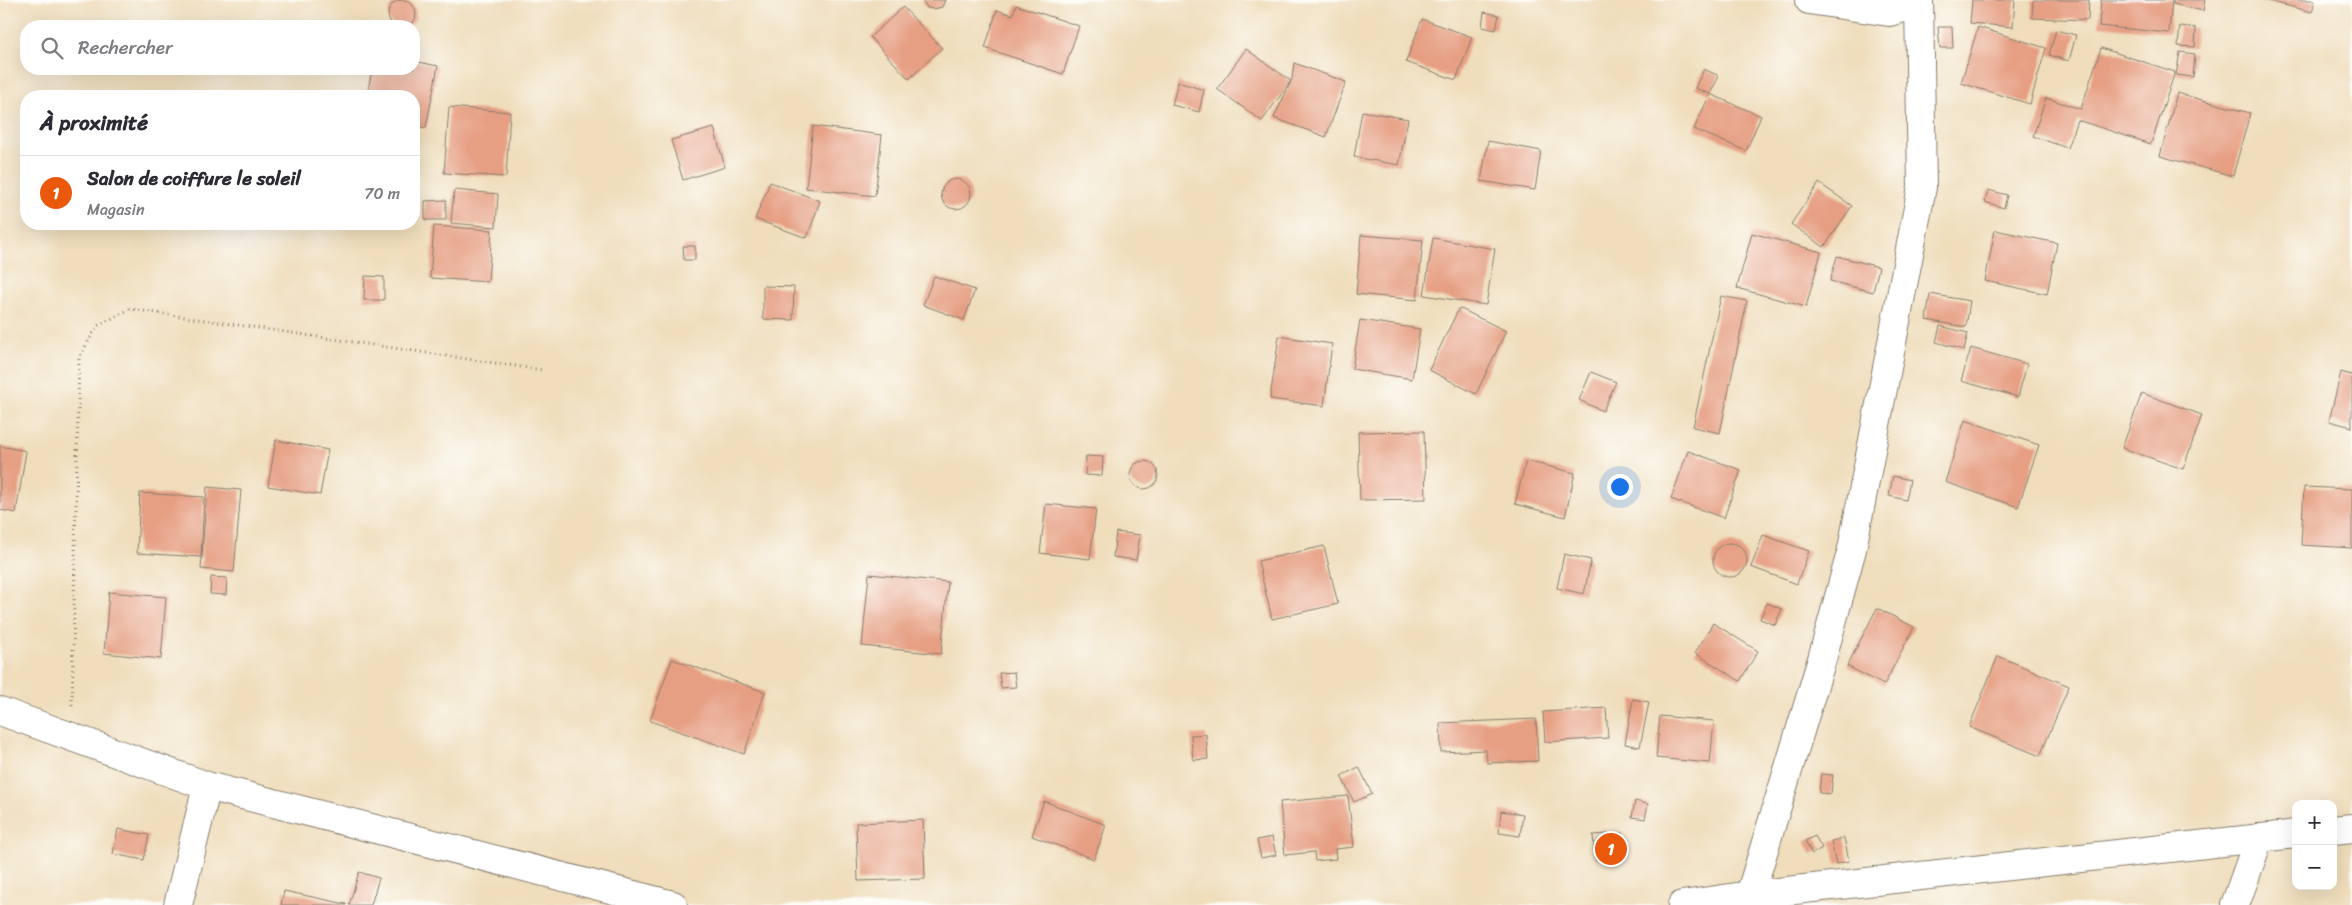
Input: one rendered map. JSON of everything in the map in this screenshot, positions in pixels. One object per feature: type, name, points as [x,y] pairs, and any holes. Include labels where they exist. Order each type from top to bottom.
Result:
[{"type":"street","points":[[1750,895],[1822,659],[1852,549],[1922,187],[1919,2],[1889,12],[1809,0]]},
{"type":"street","points":[[0,711],[207,786],[673,905]]},
{"type":"street","points":[[178,905],[207,786]]},
{"type":"street","points":[[2337,830],[2352,828]]},
{"type":"street","points":[[1682,905],[1750,895],[2292,834]]},
{"type":"street","points":[[2235,905],[2259,838]]},
{"type":"path","points":[[71,737],[79,358],[98,326],[130,310],[542,370]]},
{"type":"building","points":[[922,0],[945,0],[942,7],[934,9],[927,8]]},
{"type":"building","points":[[1972,0],[2015,0],[2013,27],[1970,23]]},
{"type":"building","points":[[2033,0],[2089,0],[2088,20],[2032,18]]},
{"type":"building","points":[[2101,0],[2172,0],[2169,33],[2099,26]]},
{"type":"building","points":[[2174,0],[2205,0],[2203,11],[2173,4]]},
{"type":"building","points":[[2264,0],[2315,0],[2312,12]]},
{"type":"building","points":[[397,1],[407,1],[415,9],[414,20],[389,19],[389,9]]},
{"type":"building","points":[[1016,5],[1079,26],[1063,74],[985,48],[997,10],[1013,15]]},
{"type":"building","points":[[903,7],[942,48],[909,79],[870,37]]},
{"type":"building","points":[[1484,12],[1499,15],[1496,30],[1482,27]]},
{"type":"building","points":[[1422,19],[1472,37],[1456,80],[1406,62]]},
{"type":"building","points":[[2180,26],[2196,28],[2195,47],[2178,46]]},
{"type":"building","points":[[1938,27],[1952,27],[1953,48],[1940,48]]},
{"type":"building","points":[[1978,27],[2046,48],[2030,104],[1961,83]]},
{"type":"building","points":[[2056,30],[2076,35],[2069,61],[2049,55]]},
{"type":"building","points":[[2101,48],[2175,72],[2151,144],[2077,120],[2067,148],[2033,136],[2046,98],[2081,109]]},
{"type":"building","points":[[1246,49],[1291,81],[1262,121],[1217,89]]},
{"type":"building","points":[[2180,52],[2195,54],[2193,77],[2176,75]]},
{"type":"building","points":[[420,62],[438,66],[426,128],[420,127],[420,90],[368,90],[371,75],[420,75]]},
{"type":"building","points":[[1294,63],[1346,82],[1326,137],[1274,118],[1292,79]]},
{"type":"building","points":[[1704,69],[1719,76],[1710,94],[1695,88]]},
{"type":"building","points":[[1178,82],[1204,90],[1199,112],[1172,105]]},
{"type":"building","points":[[2177,93],[2250,113],[2233,176],[2160,156]]},
{"type":"building","points":[[1710,94],[1761,116],[1746,151],[1694,129]]},
{"type":"building","points":[[449,107],[510,112],[506,177],[444,173]]},
{"type":"building","points":[[1362,111],[1408,119],[1399,165],[1354,157]]},
{"type":"building","points":[[813,126],[882,135],[875,196],[806,188]]},
{"type":"building","points":[[714,128],[725,167],[683,180],[671,140]]},
{"type":"building","points":[[1488,141],[1541,151],[1535,190],[1481,181]]},
{"type":"building","points":[[956,179],[967,183],[971,194],[967,205],[956,209],[945,205],[941,194],[945,183]]},
{"type":"building","points":[[770,182],[820,201],[807,238],[755,219]]},
{"type":"building","points":[[1819,183],[1852,206],[1824,247],[1791,224]]},
{"type":"building","points":[[454,190],[498,194],[496,227],[451,223]]},
{"type":"building","points":[[1988,190],[2007,195],[2004,208],[1985,202]]},
{"type":"building","points":[[446,200],[446,220],[425,220],[425,201]]},
{"type":"building","points":[[434,226],[492,230],[488,282],[430,278]]},
{"type":"building","points":[[1995,230],[2057,243],[2047,294],[1985,281]]},
{"type":"building","points":[[1752,233],[1821,252],[1806,307],[1737,288]]},
{"type":"building","points":[[1361,235],[1423,240],[1417,300],[1356,294]]},
{"type":"building","points":[[1433,238],[1495,249],[1486,305],[1424,295]]},
{"type":"building","points":[[683,246],[695,246],[695,260],[684,260]]},
{"type":"building","points":[[1837,256],[1879,267],[1873,292],[1830,281]]},
{"type":"building","points":[[365,276],[384,277],[384,300],[364,300]]},
{"type":"building","points":[[934,276],[975,290],[964,320],[923,305]]},
{"type":"building","points":[[763,286],[794,287],[793,320],[763,319]]},
{"type":"building","points":[[1930,294],[1970,301],[1966,327],[1926,320]]},
{"type":"building","points":[[1721,296],[1747,301],[1720,433],[1693,427]]},
{"type":"building","points":[[1459,308],[1506,331],[1476,394],[1429,370]]},
{"type":"building","points":[[1360,320],[1420,329],[1412,379],[1352,369]]},
{"type":"building","points":[[1940,326],[1968,333],[1964,350],[1936,342]]},
{"type":"building","points":[[1279,336],[1332,344],[1324,406],[1270,399]]},
{"type":"building","points":[[1971,348],[2027,364],[2018,397],[1961,381]]},
{"type":"building","points":[[1591,372],[1616,382],[1603,411],[1579,400]]},
{"type":"building","points":[[2341,372],[2352,375],[2352,427],[2329,421]]},
{"type":"building","points":[[2142,393],[2202,415],[2183,469],[2122,448]]},
{"type":"building","points":[[1965,420],[2039,445],[2018,507],[1945,482]]},
{"type":"building","points":[[1424,431],[1426,499],[1360,500],[1358,432]]},
{"type":"building","points":[[276,440],[328,450],[320,495],[268,486]]},
{"type":"building","points":[[0,446],[26,451],[16,513],[0,510]]},
{"type":"building","points":[[1688,451],[1741,470],[1724,518],[1671,499]]},
{"type":"building","points":[[1086,456],[1103,457],[1102,476],[1085,475]]},
{"type":"building","points":[[1144,461],[1154,465],[1158,475],[1154,485],[1144,489],[1134,485],[1130,475],[1134,465]]},
{"type":"building","points":[[1526,461],[1575,473],[1565,517],[1515,504]]},
{"type":"building","points":[[1893,476],[1910,480],[1906,500],[1889,496]]},
{"type":"building","points":[[207,487],[241,490],[234,572],[201,569]]},
{"type":"building","points":[[2304,487],[2352,489],[2352,548],[2301,545]]},
{"type":"building","points":[[140,493],[204,497],[201,557],[137,553]]},
{"type":"building","points":[[1046,504],[1096,509],[1090,559],[1040,553]]},
{"type":"building","points":[[1116,532],[1140,535],[1136,560],[1113,557]]},
{"type":"building","points":[[1763,535],[1809,551],[1797,584],[1751,567]]},
{"type":"building","points":[[1730,543],[1742,548],[1747,560],[1742,572],[1730,577],[1718,572],[1713,560],[1718,548]]},
{"type":"building","points":[[1324,546],[1338,604],[1272,619],[1258,561]]},
{"type":"building","points":[[1564,554],[1591,560],[1584,594],[1557,588]]},
{"type":"building","points":[[869,574],[948,582],[941,654],[862,646]]},
{"type":"building","points":[[211,577],[227,578],[226,595],[210,594]]},
{"type":"building","points":[[109,592],[166,597],[161,659],[104,653]]},
{"type":"building","points":[[1767,603],[1782,609],[1775,625],[1760,619]]},
{"type":"building","points":[[1877,608],[1914,627],[1884,685],[1847,666]]},
{"type":"building","points":[[1713,623],[1758,651],[1740,681],[1695,653]]},
{"type":"building","points":[[1998,656],[2069,686],[2040,756],[1969,727]]},
{"type":"building","points":[[672,659],[765,692],[744,754],[650,721]]},
{"type":"building","points":[[1014,672],[1016,687],[1001,688],[999,673]]},
{"type":"building","points":[[1633,699],[1649,702],[1640,747],[1625,744]]},
{"type":"building","points":[[1606,708],[1608,738],[1545,742],[1543,712]]},
{"type":"building","points":[[1660,716],[1714,721],[1710,763],[1656,758]]},
{"type":"building","points":[[1536,719],[1538,761],[1487,763],[1486,750],[1441,752],[1440,723]]},
{"type":"building","points":[[1206,734],[1208,759],[1193,760],[1191,735]]},
{"type":"building","points":[[1359,767],[1372,794],[1354,802],[1341,776]]},
{"type":"building","points":[[1821,774],[1833,775],[1831,794],[1819,793]]},
{"type":"building","points":[[1348,796],[1354,847],[1335,849],[1336,859],[1315,861],[1314,852],[1285,855],[1280,802]]},
{"type":"building","points":[[1044,801],[1106,825],[1094,859],[1032,836]]},
{"type":"building","points":[[1635,801],[1648,804],[1645,819],[1632,817]]},
{"type":"building","points":[[1501,811],[1523,814],[1520,836],[1499,833]]},
{"type":"building","points":[[923,820],[925,879],[858,881],[856,823]]},
{"type":"building","points":[[118,829],[149,835],[144,860],[113,854]]},
{"type":"building","points":[[1622,833],[1624,856],[1595,858],[1593,835]]},
{"type":"building","points":[[1815,836],[1822,848],[1812,854],[1805,841]]},
{"type":"building","points":[[1272,837],[1276,855],[1261,858],[1257,840]]},
{"type":"building","points":[[1844,838],[1849,861],[1836,864],[1831,841]]},
{"type":"building","points":[[359,872],[379,878],[371,905],[349,905]]},
{"type":"building","points":[[284,891],[346,904],[346,905],[281,905]]},
{"type":"place","name":"Salon de coiffure le soleil","points":[[1611,849]]}]
